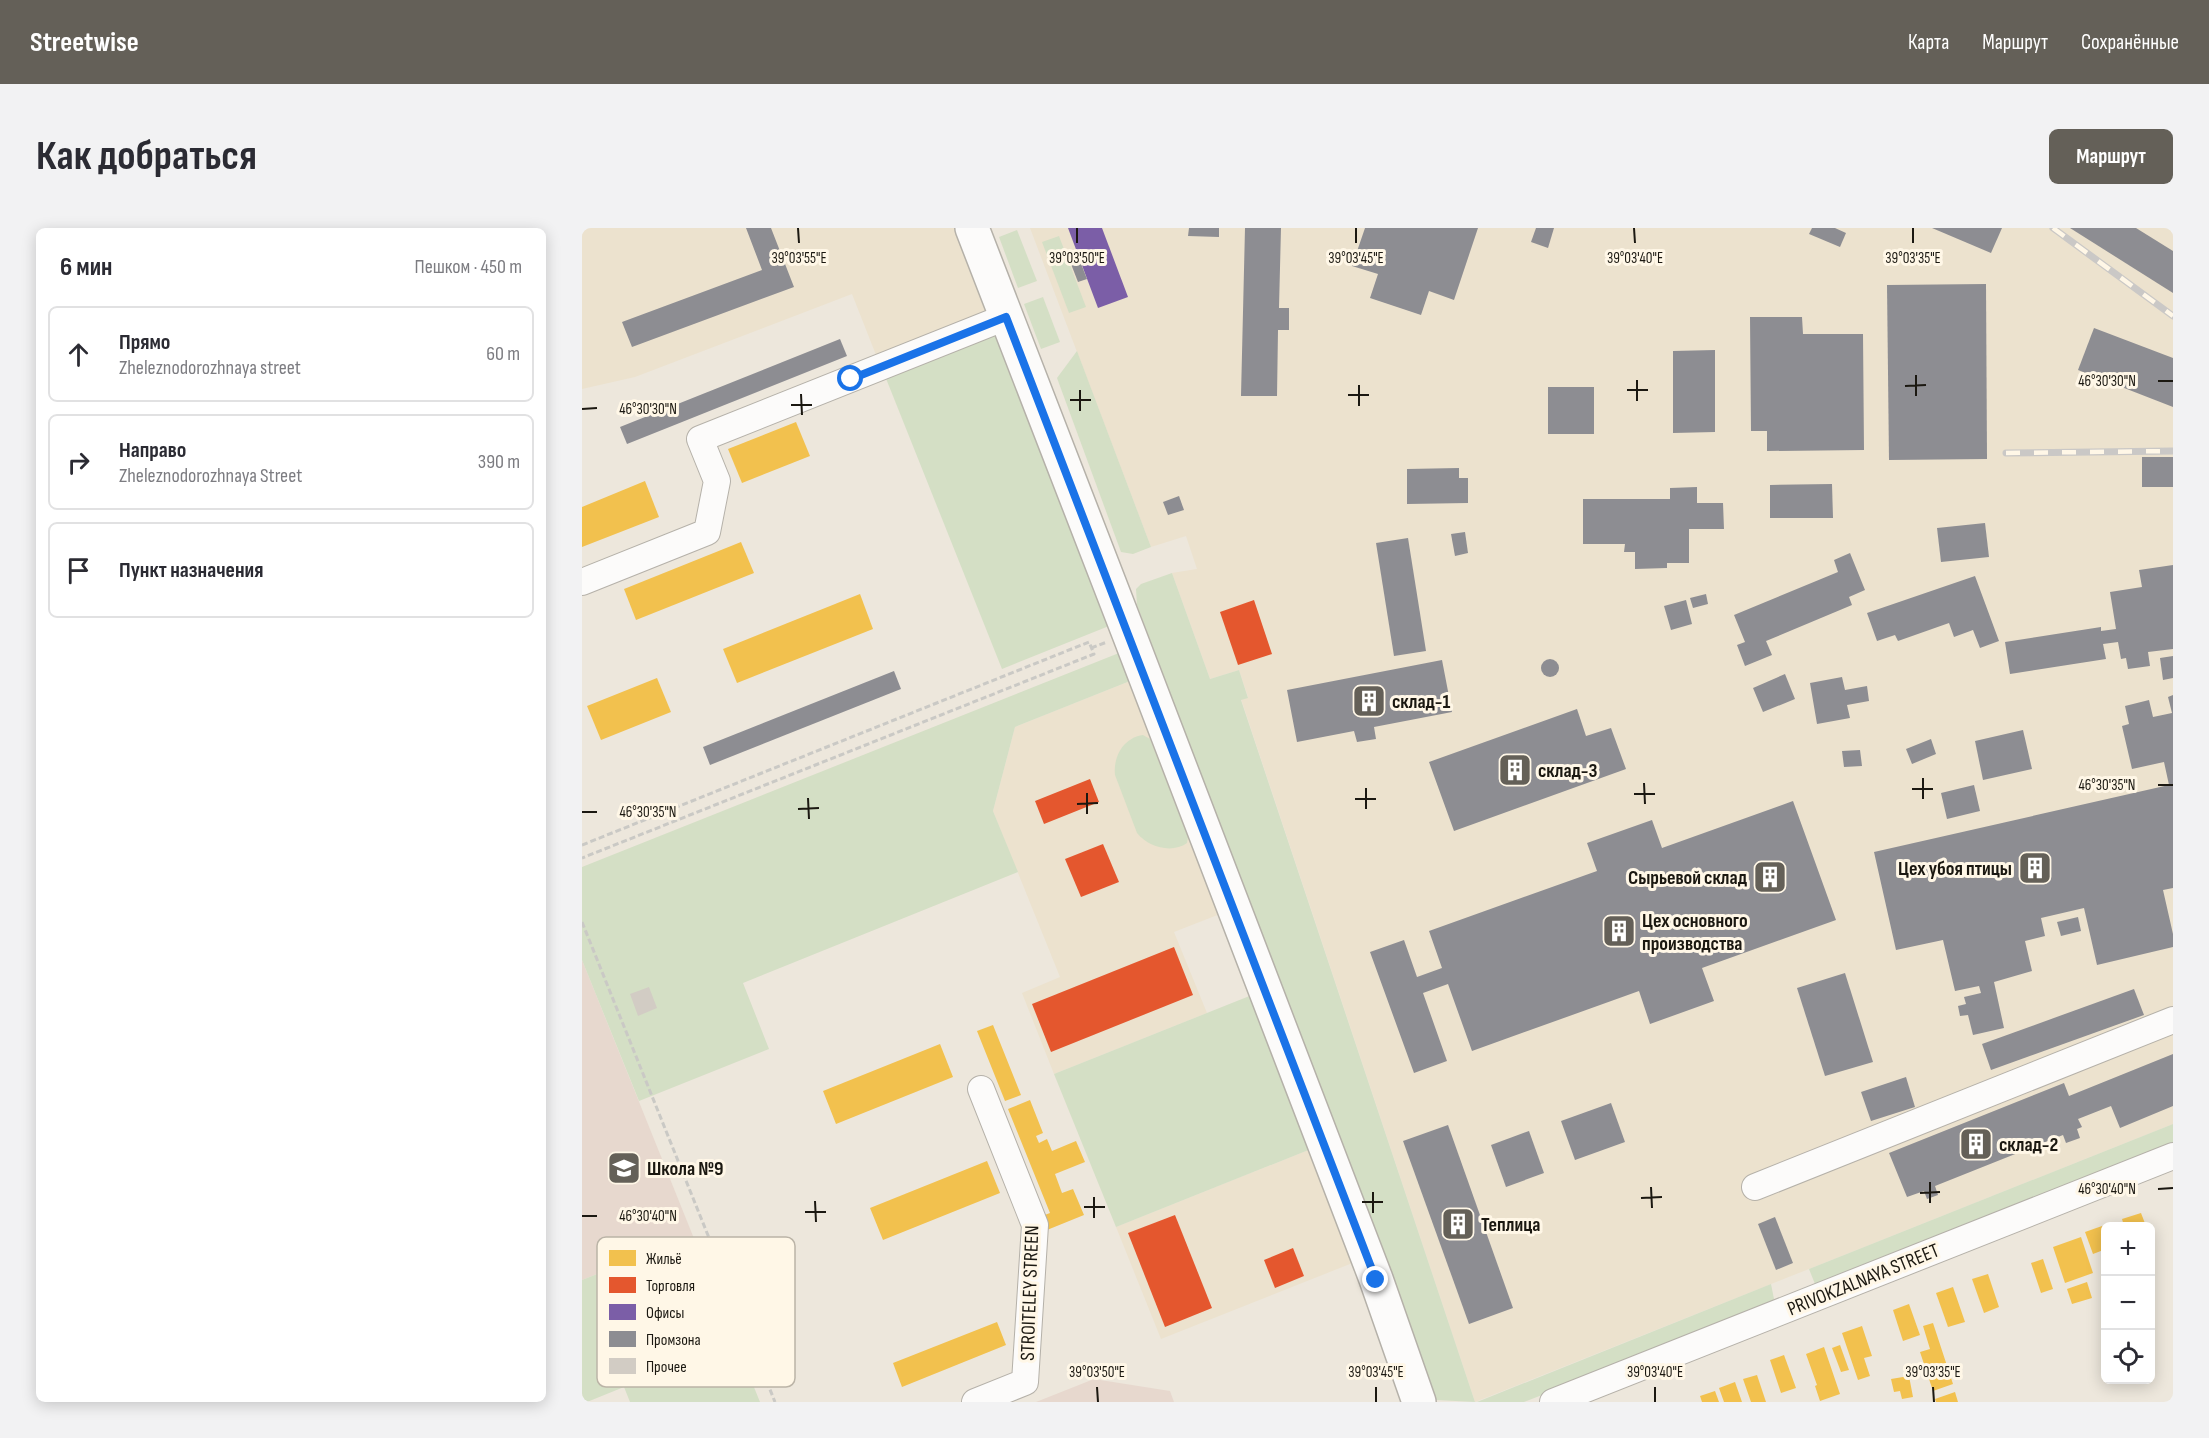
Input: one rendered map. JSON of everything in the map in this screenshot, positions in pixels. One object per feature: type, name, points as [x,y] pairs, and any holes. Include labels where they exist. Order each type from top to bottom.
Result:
[{"type":"main road","points":[[972,228],[1376,1280],[1419,1402]]},
{"type":"street","points":[[582,582],[707,532],[717,481],[700,439],[1006,317]]},
{"type":"street","points":[[1755,1187],[2173,1020]]},
{"type":"street","name":"STROITELEY STREEN","points":[[975,1402],[1025,1382],[1035,1225],[981,1089]]},
{"type":"street","name":"PRIVOKZALNAYA STREET","points":[[1553,1402],[2173,1156]]},
{"type":"path","points":[[582,845],[1089,642],[1094,654],[582,858]]},
{"type":"path","points":[[582,922],[709,1237]]},
{"type":"path","points":[[769,1387],[775,1402]]},
{"type":"shaded area","points":[[582,228],[957,228],[990,315],[878,360],[852,294],[635,377],[582,389]]},
{"type":"shaded area","points":[[1030,228],[2173,228],[2173,1124],[1475,1402],[1241,699],[1248,697],[1239,670],[1210,679],[1172,573],[1197,569],[1186,536],[1151,547]]},
{"type":"shaded area","points":[[1130,681],[1220,914],[1174,932],[1207,1013],[1054,1074],[1022,993],[1060,977],[993,811],[1015,727]]},
{"type":"shaded area","name":"Школа №9","points":[[582,960],[693,1236],[597,1237],[597,1274],[582,1280]]},
{"type":"shaded area","points":[[1311,1149],[1355,1262],[1161,1339],[1116,1227]]},
{"type":"shaded area","points":[[1094,1379],[1170,1391],[1174,1402],[1036,1402]]},
{"type":"green space","points":[[1017,230],[1037,281],[1018,288],[999,237]]},
{"type":"green space","points":[[1059,236],[1086,307],[1069,313],[1042,242]]},
{"type":"green space","points":[[1043,297],[1060,342],[1041,349],[1024,304]]},
{"type":"green space","points":[[996,331],[1109,626],[1002,669],[885,376]]},
{"type":"green space","points":[[1077,351],[1151,547],[1133,554],[1121,552],[1057,378]]},
{"type":"green space","points":[[1172,573],[1210,679],[1239,670],[1248,698],[1241,700],[1475,1402],[1436,1400],[1137,605],[1136,589],[1141,584]]},
{"type":"green space","points":[[1119,653],[1130,681],[1015,727],[993,811],[1018,872],[743,983],[769,1049],[639,1101],[582,960],[582,867]]},
{"type":"green space","points":[[1143,735],[1150,739],[1188,837],[1187,843],[1181,846],[1160,847],[1147,842],[1137,833],[1115,775],[1116,762],[1121,749],[1130,740]]},
{"type":"green space","points":[[1252,995],[1311,1149],[1116,1227],[1054,1074]]},
{"type":"green space","points":[[2173,1124],[2173,1146],[1823,1287],[1815,1284],[1809,1269]]},
{"type":"green space","points":[[597,1274],[597,1387],[624,1387],[587,1402],[582,1402],[582,1280]]},
{"type":"green space","points":[[1771,1284],[1774,1299],[1770,1307],[1524,1402],[1477,1402]]},
{"type":"green space","points":[[624,1387],[754,1387],[760,1402],[630,1402]]},
{"type":"building: Жильё","points":[[796,422],[810,456],[742,483],[728,449]]},
{"type":"building: Жильё","points":[[645,481],[659,517],[582,547],[582,507]]},
{"type":"building: Жильё","points":[[741,542],[754,573],[636,620],[624,589]]},
{"type":"building: Жильё","points":[[860,594],[873,629],[737,683],[723,649]]},
{"type":"building: Жильё","points":[[657,678],[671,712],[601,740],[587,706]]},
{"type":"building: Жильё","points":[[993,1025],[1021,1095],[1005,1101],[977,1031]]},
{"type":"building: Жильё","points":[[940,1044],[953,1077],[836,1124],[823,1091]]},
{"type":"building: Жильё","points":[[1030,1100],[1043,1133],[1036,1136],[1039,1143],[1047,1139],[1052,1151],[1076,1141],[1085,1162],[1055,1174],[1062,1193],[1073,1189],[1084,1215],[1047,1230],[1042,1216],[1050,1213],[1008,1109]]},
{"type":"building: Жильё","points":[[987,1161],[1000,1193],[883,1240],[870,1208]]},
{"type":"building: Жильё","points":[[2141,1213],[2144,1222],[2123,1222],[2122,1219]]},
{"type":"building: Жильё","points":[[2101,1226],[2101,1251],[2093,1254],[2085,1232]]},
{"type":"building: Жильё","points":[[2081,1237],[2093,1273],[2065,1283],[2053,1247]]},
{"type":"building: Жильё","points":[[2043,1259],[2053,1289],[2041,1293],[2031,1263]]},
{"type":"building: Жильё","points":[[1988,1274],[1999,1307],[1984,1313],[1972,1279]]},
{"type":"building: Жильё","points":[[2087,1282],[2092,1298],[2072,1304],[2067,1289]]},
{"type":"building: Жильё","points":[[1953,1287],[1965,1322],[1948,1327],[1936,1293]]},
{"type":"building: Жильё","points":[[1909,1304],[1920,1335],[1903,1341],[1893,1310]]},
{"type":"building: Жильё","points":[[997,1322],[1006,1345],[902,1387],[893,1363]]},
{"type":"building: Жильё","points":[[1933,1323],[1953,1384],[1933,1391],[1920,1352],[1930,1349],[1923,1326]]},
{"type":"building: Жильё","points":[[1862,1326],[1872,1356],[1864,1358],[1870,1376],[1858,1380],[1842,1333]]},
{"type":"building: Жильё","points":[[1840,1345],[1849,1370],[1841,1372],[1832,1348]]},
{"type":"building: Жильё","points":[[1824,1347],[1840,1394],[1820,1401],[1806,1354]]},
{"type":"building: Жильё","points":[[1784,1355],[1796,1388],[1781,1393],[1770,1360]]},
{"type":"building: Жильё","points":[[1757,1375],[1766,1402],[1751,1402],[1743,1379]]},
{"type":"building: Жильё","points":[[1909,1376],[1913,1397],[1902,1399],[1900,1391],[1894,1392],[1891,1379]]},
{"type":"building: Жильё","points":[[1735,1382],[1742,1402],[1724,1402],[1719,1388]]},
{"type":"building: Жильё","points":[[1715,1391],[1719,1402],[1702,1402],[1700,1396]]},
{"type":"building: Жильё","points":[[1955,1392],[1958,1402],[1936,1402],[1935,1399]]},
{"type":"building: Торговля","points":[[1254,600],[1272,654],[1238,665],[1220,612]]},
{"type":"building: Торговля","points":[[1090,779],[1099,802],[1044,824],[1035,801]]},
{"type":"building: Торговля","points":[[1103,844],[1119,882],[1081,897],[1065,859]]},
{"type":"building: Торговля","points":[[1174,947],[1193,995],[1051,1052],[1032,1004]]},
{"type":"building: Торговля","points":[[1175,1215],[1212,1308],[1165,1327],[1128,1233]]},
{"type":"building: Торговля","points":[[1293,1248],[1304,1276],[1275,1288],[1264,1260]]},
{"type":"building: Офисы","points":[[1068,228],[1102,228],[1128,297],[1098,308]]},
{"type":"building: Промзона","points":[[746,228],[771,228],[794,287],[632,347],[622,322],[762,270]]},
{"type":"building: Промзона","points":[[1189,228],[1219,228],[1219,237],[1188,236]]},
{"type":"building: Промзона","points":[[1245,228],[1281,228],[1279,308],[1289,308],[1289,330],[1278,330],[1277,396],[1241,396]]},
{"type":"building: Промзона","points":[[1365,228],[1478,228],[1454,300],[1429,291],[1421,315],[1370,298],[1378,274],[1352,266]]},
{"type":"building: Промзона","points":[[1536,228],[1554,228],[1548,248],[1531,242]]},
{"type":"building: Промзона","points":[[1812,228],[1835,228],[1846,233],[1840,247],[1809,234]]},
{"type":"building: Промзона","points":[[1932,228],[2002,228],[1991,253]]},
{"type":"building: Промзона","points":[[2070,228],[2136,228],[2173,251],[2173,293]]},
{"type":"building: Промзона","points":[[1080,261],[1087,279],[1078,282],[1071,264]]},
{"type":"building: Промзона","points":[[1986,284],[1987,459],[1889,460],[1887,285]]},
{"type":"building: Промзона","points":[[1750,317],[1802,317],[1803,334],[1863,334],[1864,450],[1767,451],[1767,431],[1751,431]]},
{"type":"building: Промзона","points":[[2094,328],[2173,358],[2173,407],[2078,370]]},
{"type":"building: Промзона","points":[[840,339],[847,356],[627,444],[620,427]]},
{"type":"building: Промзона","points":[[1715,350],[1715,432],[1673,433],[1673,351]]},
{"type":"building: Промзона","points":[[1548,387],[1594,387],[1594,434],[1548,434]]},
{"type":"building: Промзона","points":[[2142,457],[2173,457],[2173,487],[2142,487]]},
{"type":"building: Промзона","points":[[1459,468],[1459,478],[1468,478],[1468,503],[1407,504],[1407,469]]},
{"type":"building: Промзона","points":[[1832,484],[1833,518],[1770,518],[1770,485]]},
{"type":"building: Промзона","points":[[1697,487],[1697,503],[1723,503],[1724,529],[1689,529],[1689,563],[1667,563],[1667,568],[1635,569],[1635,552],[1624,552],[1625,544],[1583,544],[1583,499],[1670,499],[1670,488]]},
{"type":"building: Промзона","points":[[1179,496],[1184,510],[1168,515],[1163,502]]},
{"type":"building: Промзона","points":[[1985,523],[1989,557],[1941,562],[1937,528]]},
{"type":"building: Промзона","points":[[1465,532],[1468,553],[1455,556],[1451,534]]},
{"type":"building: Промзона","points":[[1408,538],[1426,651],[1394,656],[1376,543]]},
{"type":"building: Промзона","points":[[1850,553],[1865,590],[1849,597],[1852,605],[1766,641],[1772,655],[1745,666],[1737,645],[1745,642],[1734,615],[1838,572],[1834,560]]},
{"type":"building: Промзона","points":[[2173,565],[2173,649],[2148,652],[2150,666],[2128,669],[2126,658],[2121,659],[2118,642],[2103,644],[2106,659],[2010,674],[2005,642],[2101,627],[2101,631],[2116,629],[2110,592],[2142,587],[2139,570]]},
{"type":"building: Промзона","points":[[1975,576],[1999,641],[1980,648],[1973,630],[1954,637],[1949,623],[1898,641],[1895,635],[1877,641],[1867,613]]},
{"type":"building: Промзона","points":[[1706,594],[1708,604],[1693,608],[1690,598]]},
{"type":"building: Промзона","points":[[1686,600],[1692,624],[1671,630],[1664,606]]},
{"type":"building: Промзона","points":[[2173,656],[2173,678],[2163,680],[2160,658]]},
{"type":"building: Промзона","points":[[1550,659],[1556,662],[1559,668],[1556,674],[1550,677],[1544,674],[1541,668],[1544,662]]},
{"type":"building: Промзона","name":"склад-1","points":[[1442,660],[1452,712],[1374,727],[1376,739],[1357,742],[1354,731],[1297,742],[1287,690]]},
{"type":"building: Промзона","points":[[894,671],[901,689],[710,765],[703,747]]},
{"type":"building: Промзона","points":[[1785,674],[1795,699],[1763,712],[1753,688]]},
{"type":"building: Промзона","points":[[1842,677],[1845,690],[1867,686],[1869,701],[1847,705],[1850,718],[1817,724],[1810,683]]},
{"type":"building: Промзона","name":"Цех убоя птицы","points":[[2173,695],[2173,888],[2163,890],[2173,934],[2173,947],[2097,965],[2084,908],[2041,918],[2045,936],[2025,941],[2032,971],[1994,982],[2004,1028],[1973,1035],[1968,1015],[1960,1016],[1958,1006],[1966,1004],[1964,997],[1981,993],[1979,986],[1955,991],[1943,940],[1896,950],[1874,852],[2169,785],[2164,762],[2132,769],[2122,726],[2129,724],[2125,706],[2149,700],[2153,717],[2172,713],[2168,697]]},
{"type":"building: Промзона","name":"склад-3","points":[[1577,709],[1586,736],[1611,728],[1626,769],[1454,831],[1429,762]]},
{"type":"building: Промзона","points":[[2023,730],[2032,769],[1983,780],[1975,741]]},
{"type":"building: Промзона","points":[[1931,739],[1936,754],[1912,764],[1906,749]]},
{"type":"building: Промзона","points":[[1860,750],[1862,766],[1844,767],[1842,751]]},
{"type":"building: Промзона","points":[[1974,785],[1980,811],[1947,819],[1941,793]]},
{"type":"building: Промзона","points":[[1793,801],[1836,920],[1702,968],[1714,1001],[1650,1024],[1639,991],[1472,1051],[1448,984],[1423,993],[1447,1061],[1414,1073],[1370,952],[1404,940],[1417,977],[1442,968],[1429,931],[1597,871],[1587,843],[1652,820],[1662,848]]},
{"type":"building: Промзона","points":[[2078,917],[2081,931],[2061,936],[2057,922]]},
{"type":"building: Промзона","points":[[1845,973],[1873,1062],[1825,1076],[1797,988]]},
{"type":"building: Промзона","points":[[2134,989],[2144,1015],[1991,1070],[1982,1044]]},
{"type":"building: Промзона","name":"склад-2","points":[[2173,1054],[2173,1106],[2120,1128],[2111,1106],[2078,1119],[2082,1127],[2077,1129],[2080,1138],[2066,1143],[2063,1135],[1935,1186],[1938,1195],[1927,1199],[1924,1191],[1907,1197],[1889,1153],[2064,1083],[2069,1096]]},
{"type":"building: Промзона","points":[[1906,1077],[1915,1107],[1871,1121],[1861,1092]]},
{"type":"building: Промзона","points":[[1611,1103],[1625,1142],[1575,1160],[1561,1121]]},
{"type":"building: Промзона","name":"Теплица","points":[[1448,1125],[1513,1308],[1469,1324],[1403,1141]]},
{"type":"building: Промзона","points":[[1529,1131],[1544,1173],[1506,1187],[1491,1145]]},
{"type":"building: Промзона","points":[[1775,1217],[1793,1263],[1776,1270],[1758,1224]]},
{"type":"building: Прочее","points":[[649,987],[657,1008],[638,1016],[630,994]]},
{"type":"railway","points":[[2053,228],[2173,316]]},
{"type":"railway","points":[[2006,453],[2173,451]]},
{"type":"place","name":"склад-1","points":[[1369,701]]},
{"type":"place","name":"склад-3","points":[[1515,770]]},
{"type":"place","name":"Цех убоя птицы","points":[[2035,868]]},
{"type":"place","name":"Сырьевой склад","points":[[1770,877]]},
{"type":"place","name":"Цех основного производства","points":[[1619,931]]},
{"type":"place","name":"склад-2","points":[[1976,1144]]},
{"type":"place","name":"Школа №9","points":[[624,1168]]},
{"type":"place","name":"Теплица","points":[[1458,1224]]},
{"type":"route","points":[[851,379],[1006,317],[1130,634],[1376,1280]]}]
